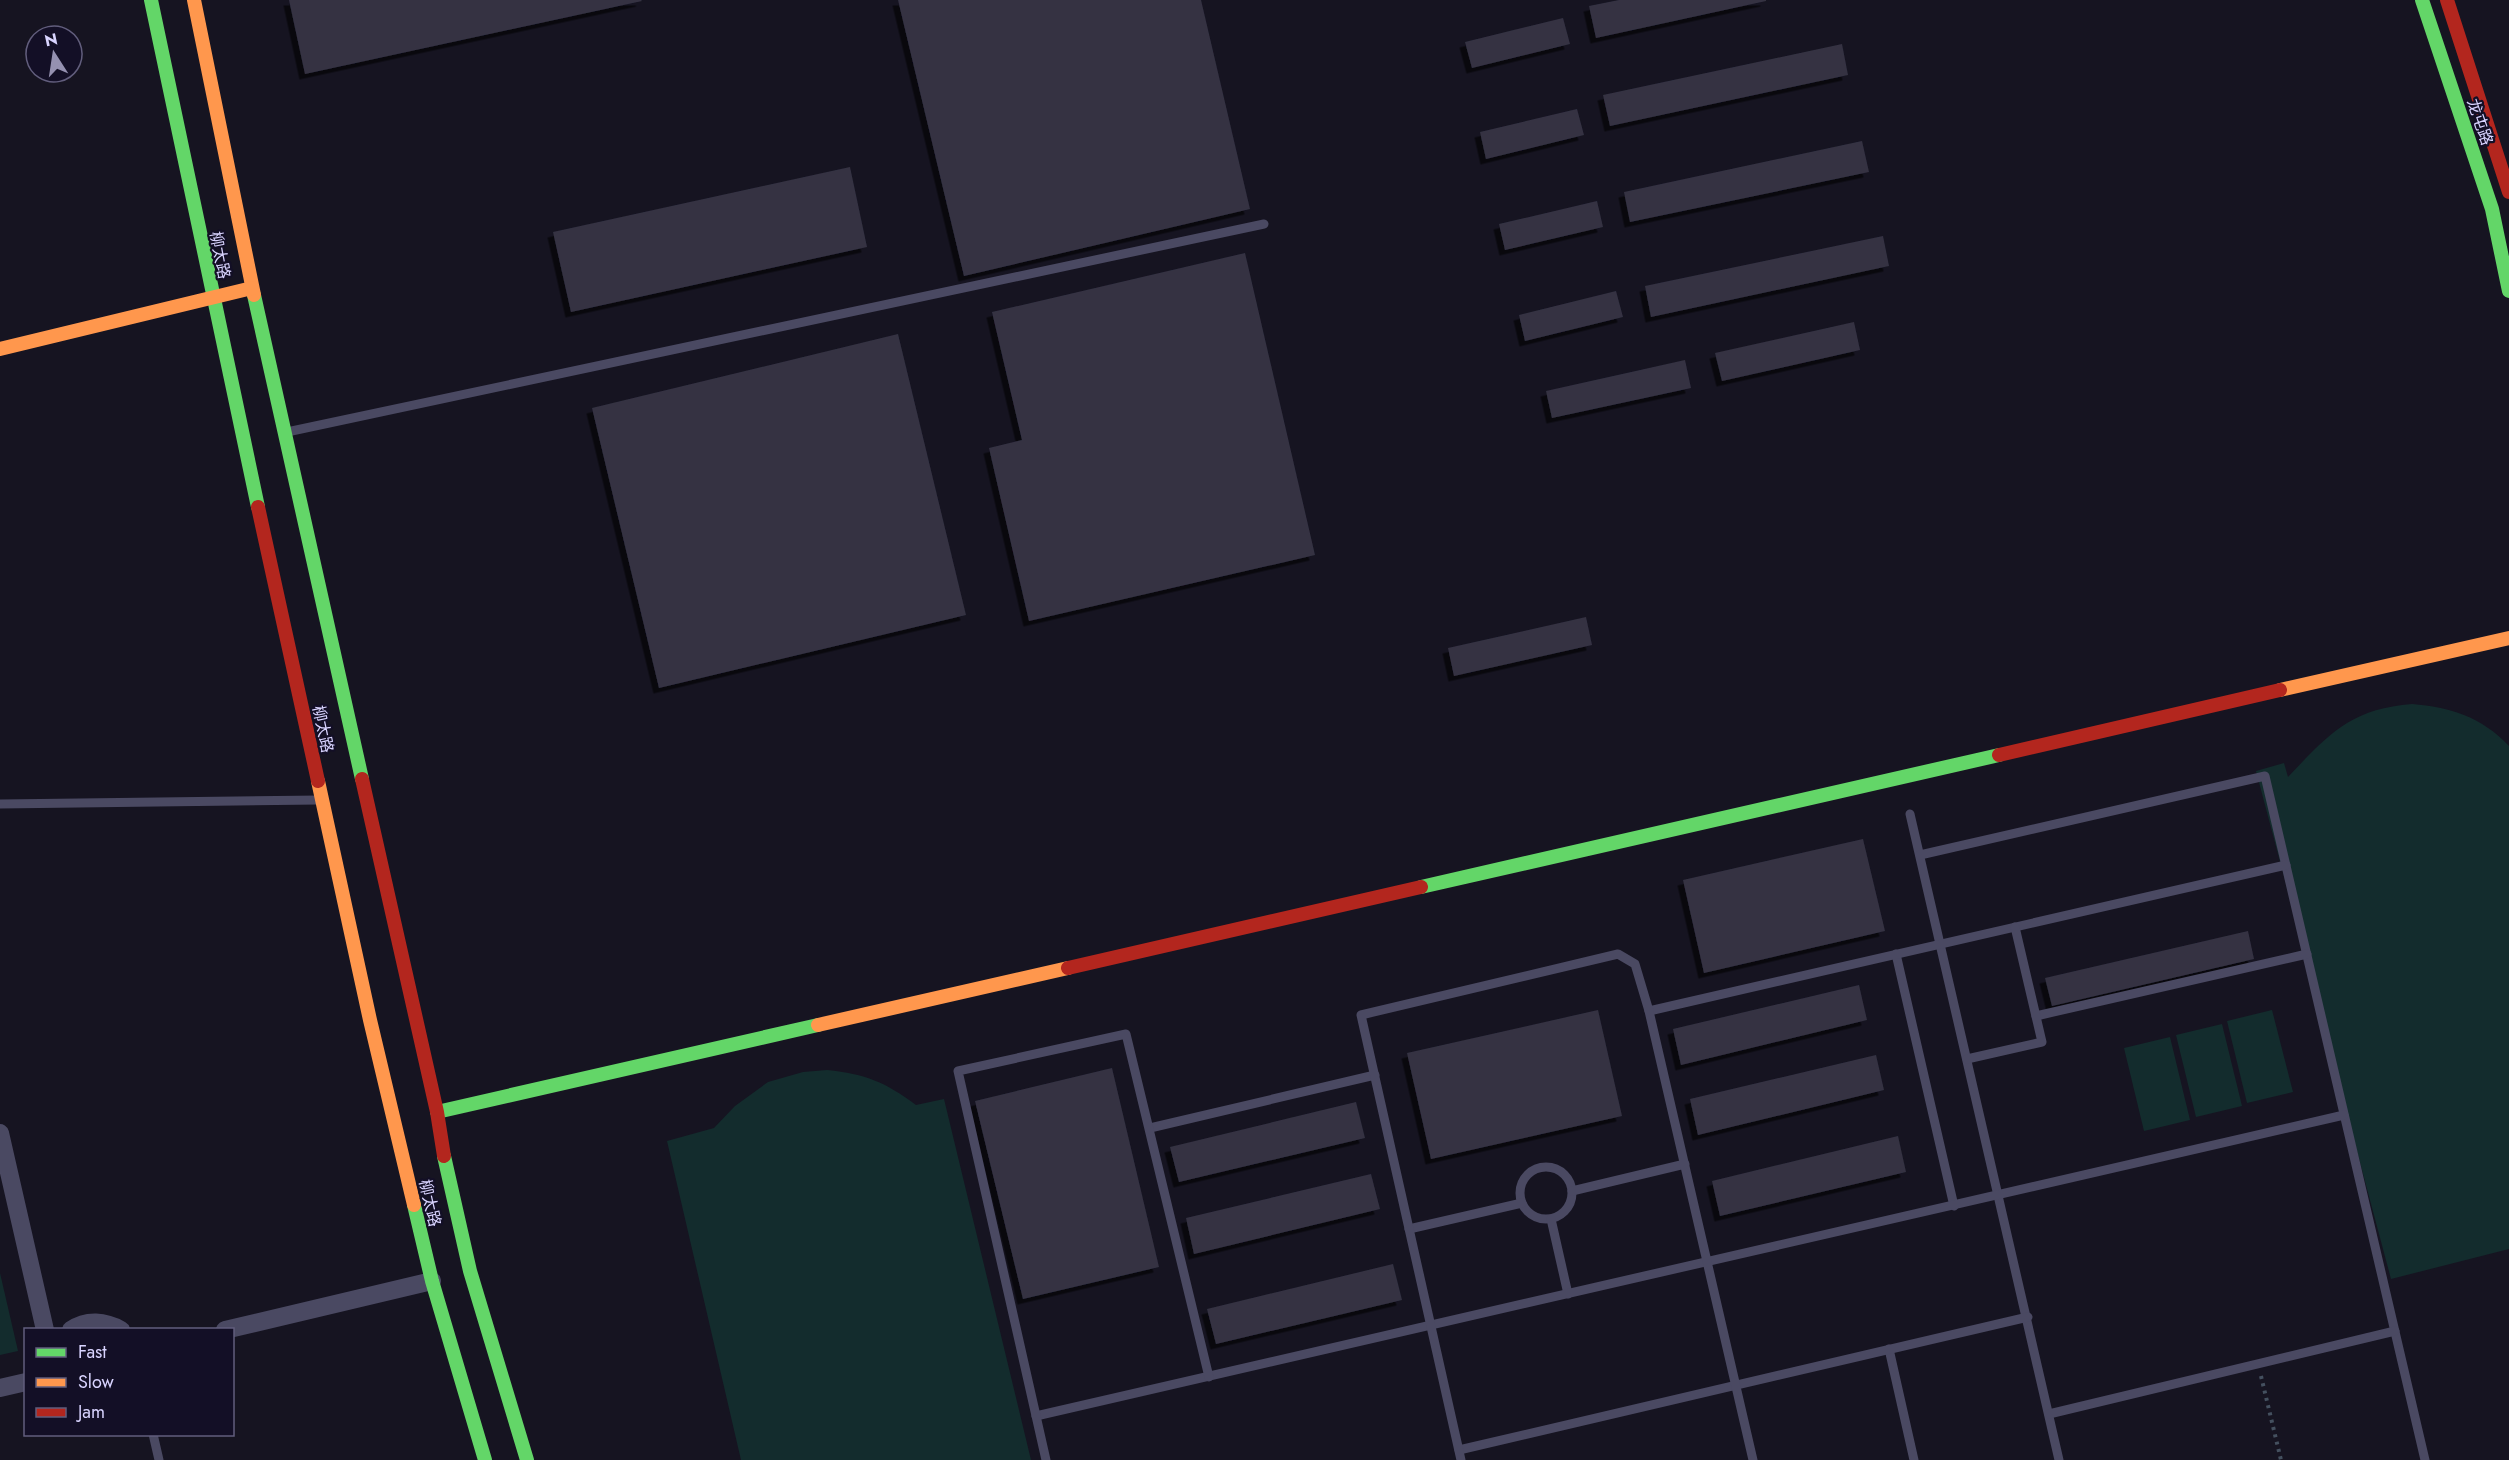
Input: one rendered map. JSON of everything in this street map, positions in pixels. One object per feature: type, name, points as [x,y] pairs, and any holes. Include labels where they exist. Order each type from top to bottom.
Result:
[{"type":"main road","name":"柳太路","points":[[151,0],[212,298],[370,1020],[432,1281],[485,1460]]},
{"type":"main road","name":"柳太路","points":[[194,0],[252,288],[437,1112],[440,1136],[470,1271],[527,1460]]},
{"type":"main road","name":"龙屯路","points":[[2422,0],[2492,208],[2509,291]]},
{"type":"main road","name":"龙屯路","points":[[2447,0],[2509,192]]},
{"type":"main road","points":[[0,349],[252,288]]},
{"type":"main road","points":[[437,1112],[2509,638]]},
{"type":"street","points":[[0,1133],[45,1328]]},
{"type":"street","points":[[229,1328],[432,1281]]},
{"type":"street","points":[[75,1328],[91,1322],[106,1323],[118,1328]]},
{"type":"street","points":[[0,1388],[24,1382]]},
{"type":"lane","points":[[284,433],[1264,224]]},
{"type":"lane","points":[[1920,855],[2265,776],[2424,1460]]},
{"type":"lane","points":[[0,804],[322,800]]},
{"type":"lane","points":[[1910,814],[2028,1317],[2059,1460]]},
{"type":"lane","points":[[1649,1011],[2286,865]]},
{"type":"lane","points":[[1967,1059],[2042,1042],[2015,927]]},
{"type":"lane","points":[[1461,1460],[1361,1015],[1618,954],[1635,964],[1649,1011],[1753,1460]]},
{"type":"lane","points":[[1896,954],[1954,1206]]},
{"type":"lane","points":[[2036,1016],[2307,954]]},
{"type":"lane","points":[[1046,1460],[958,1071],[1125,1034],[1150,1128],[1209,1377]]},
{"type":"lane","points":[[1150,1128],[1375,1075]]},
{"type":"lane","points":[[1036,1416],[2344,1115]]},
{"type":"lane","points":[[1572,1191],[1685,1164]]},
{"type":"lane","points":[[1541,1168],[1550,1168],[1565,1176],[1572,1191],[1568,1207],[1551,1219],[1539,1218],[1531,1214],[1522,1203],[1520,1192],[1522,1184],[1533,1171],[1541,1168]]},
{"type":"lane","points":[[1409,1229],[1522,1203]]},
{"type":"lane","points":[[1551,1219],[1568,1294]]},
{"type":"lane","points":[[1459,1450],[2028,1317]]},
{"type":"lane","points":[[2049,1414],[2395,1331]]},
{"type":"lane","points":[[1889,1350],[1914,1460]]},
{"type":"lane","points":[[153,1436],[159,1460]]},
{"type":"path","points":[[2258,1364],[2281,1460]]},
{"type":"green space","points":[[2412,704],[2465,715],[2488,728],[2509,746],[2509,1249],[2391,1279],[2256,771],[2284,763],[2288,777],[2316,748],[2342,726],[2372,711]]},
{"type":"green space","points":[[2272,1010],[2293,1092],[2247,1103],[2227,1021]]},
{"type":"green space","points":[[2222,1024],[2242,1106],[2196,1117],[2176,1035]]},
{"type":"green space","points":[[2170,1037],[2190,1120],[2144,1131],[2124,1048]]},
{"type":"green space","points":[[827,1070],[874,1080],[916,1105],[944,1099],[1031,1460],[741,1460],[667,1141],[714,1128],[735,1106],[768,1082],[803,1072]]},
{"type":"green space","points":[[0,1273],[18,1351],[0,1355]]},
{"type":"building","points":[[289,0],[641,0],[642,1],[305,74]]},
{"type":"building","points":[[898,0],[1201,0],[1250,209],[964,276]]},
{"type":"building","points":[[1619,0],[1766,1],[1596,38],[1589,6]]},
{"type":"building","points":[[1563,18],[1570,44],[1472,68],[1465,42]]},
{"type":"building","points":[[1842,44],[1848,75],[1610,126],[1603,95]]},
{"type":"building","points":[[1577,109],[1584,135],[1486,159],[1480,132]]},
{"type":"building","points":[[1862,141],[1869,172],[1630,222],[1624,192]]},
{"type":"building","points":[[850,167],[867,247],[571,312],[553,232]]},
{"type":"building","points":[[1597,201],[1603,227],[1505,250],[1499,224]]},
{"type":"building","points":[[1883,236],[1889,266],[1651,317],[1645,286]]},
{"type":"building","points":[[1245,253],[1315,555],[1029,621],[989,448],[1022,440],[992,312]]},
{"type":"building","points":[[1616,291],[1623,317],[1525,341],[1519,315]]},
{"type":"building","points":[[1854,322],[1860,350],[1722,381],[1715,353]]},
{"type":"building","points":[[898,334],[966,615],[659,688],[592,408]]},
{"type":"building","points":[[1685,360],[1691,388],[1552,418],[1546,391]]},
{"type":"building","points":[[1586,617],[1592,645],[1454,676],[1448,648]]},
{"type":"building","points":[[1863,839],[1885,931],[1704,973],[1683,880]]},
{"type":"building","points":[[2248,931],[2254,959],[2052,1006],[2045,978]]},
{"type":"building","points":[[1859,985],[1867,1020],[1681,1065],[1673,1029]]},
{"type":"building","points":[[1598,1010],[1622,1116],[1431,1159],[1407,1053]]},
{"type":"building","points":[[1876,1055],[1884,1090],[1698,1135],[1690,1099]]},
{"type":"building","points":[[1112,1068],[1159,1267],[1023,1299],[975,1101]]},
{"type":"building","points":[[1356,1102],[1365,1138],[1179,1182],[1170,1147]]},
{"type":"building","points":[[1898,1136],[1906,1172],[1720,1216],[1712,1181]]},
{"type":"building","points":[[1371,1174],[1380,1209],[1194,1254],[1186,1218]]},
{"type":"building","points":[[1393,1264],[1402,1300],[1216,1344],[1207,1309]]},
{"type":"traffic: fast","points":[[151,0],[258,507]]},
{"type":"traffic: fast","points":[[2422,0],[2492,209],[2509,291]]},
{"type":"traffic: fast","points":[[254,295],[362,779]]},
{"type":"traffic: fast","points":[[1421,887],[1999,755]]},
{"type":"traffic: fast","points":[[437,1112],[818,1025]]},
{"type":"traffic: fast","points":[[444,1156],[470,1271],[527,1460]]},
{"type":"traffic: fast","points":[[414,1205],[432,1281],[485,1460]]},
{"type":"traffic: slow","points":[[194,0],[254,295]]},
{"type":"traffic: slow","points":[[0,349],[252,288]]},
{"type":"traffic: slow","points":[[2280,690],[2509,638]]},
{"type":"traffic: slow","points":[[318,781],[370,1020],[414,1205]]},
{"type":"traffic: slow","points":[[818,1025],[1068,968]]},
{"type":"traffic: jam","points":[[2447,0],[2509,192]]},
{"type":"traffic: jam","points":[[258,507],[318,781]]},
{"type":"traffic: jam","points":[[1999,755],[2280,690]]},
{"type":"traffic: jam","points":[[362,779],[437,1112],[444,1156]]},
{"type":"traffic: jam","points":[[1068,968],[1421,887]]}]
